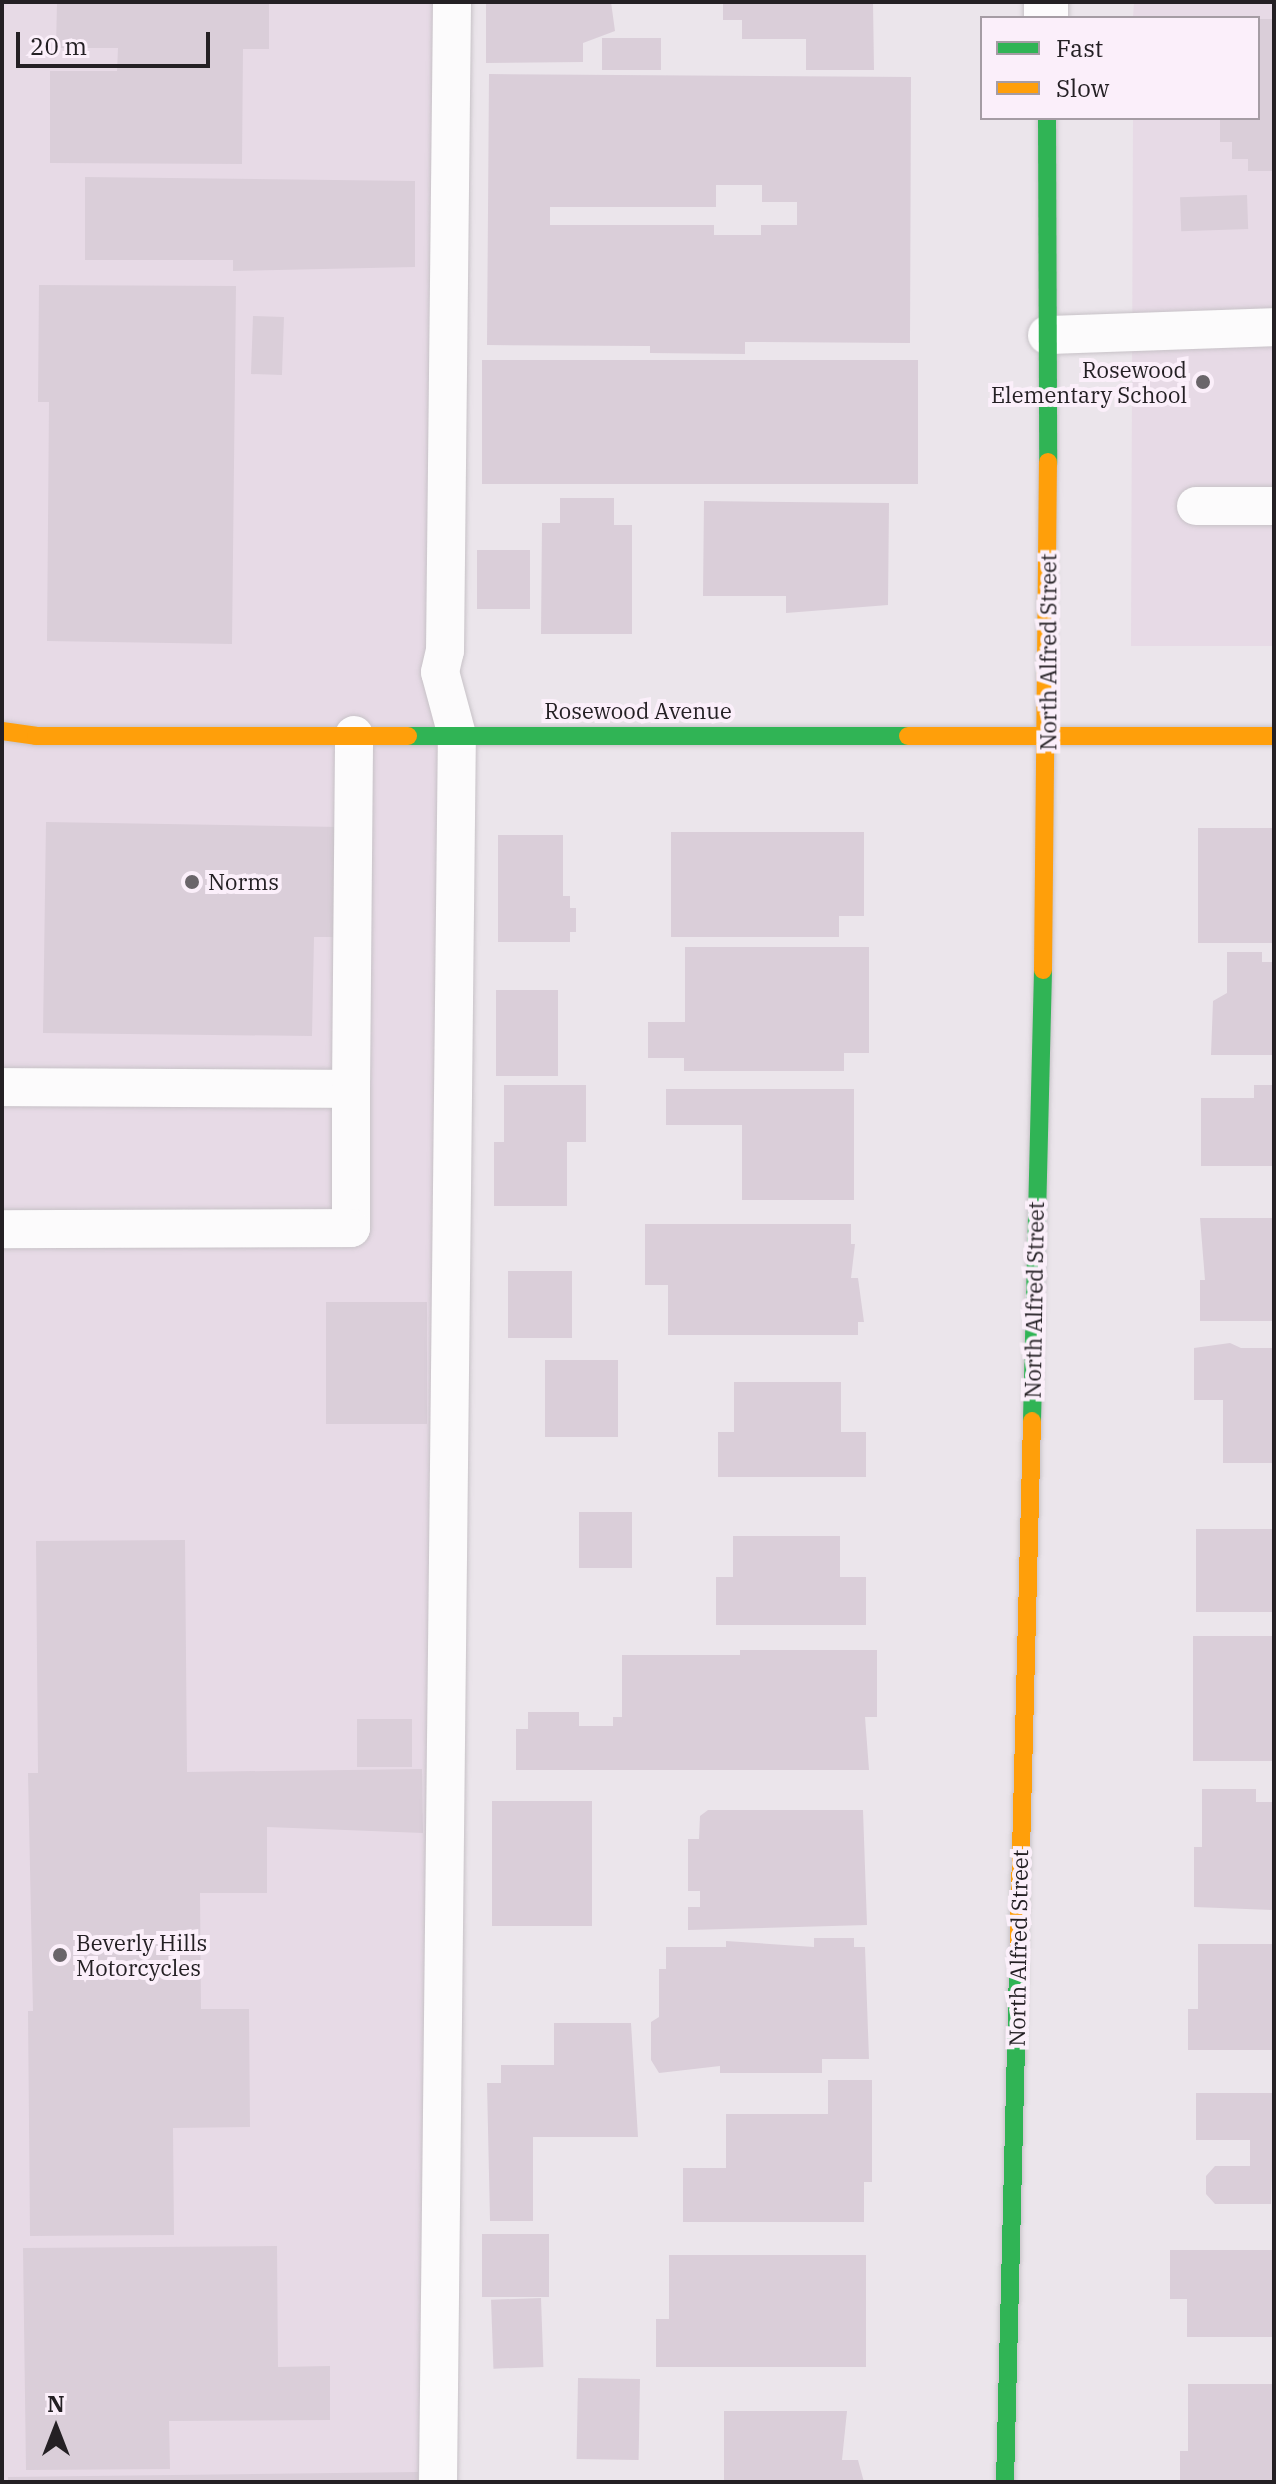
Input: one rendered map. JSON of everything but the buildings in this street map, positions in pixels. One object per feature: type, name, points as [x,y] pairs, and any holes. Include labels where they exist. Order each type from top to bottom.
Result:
[{"type":"street","name":"North Alfred Street","points":[[1005,2482],[1049,735],[1047,120]]},
{"type":"street","name":"Rosewood Avenue","points":[[2,731],[36,736],[1274,736]]},
{"type":"lane","points":[[438,2482],[457,735],[440,672],[445,651],[452,2]]},
{"type":"lane","points":[[1047,335],[1274,327]]},
{"type":"lane","points":[[1196,506],[1274,506]]},
{"type":"lane","points":[[2,1229],[351,1228],[354,735]]},
{"type":"lane","points":[[2,1087],[351,1089]]},
{"type":"shaded area","points":[[2,2],[442,2],[442,2482],[2,2482]]},
{"type":"shaded area","name":"Rosewood Elementary School","points":[[1134,2],[1274,2],[1274,646],[1131,646],[1133,120],[1260,120],[1260,16],[1133,16]]},
{"type":"traffic: fast","points":[[1047,120],[1048,462]]},
{"type":"traffic: fast","points":[[408,736],[908,736]]},
{"type":"traffic: fast","points":[[1032,1421],[1043,970]]},
{"type":"traffic: fast","points":[[1005,2482],[1018,1970]]},
{"type":"traffic: slow","points":[[1043,970],[1048,462]]},
{"type":"traffic: slow","points":[[2,731],[36,736],[408,736]]},
{"type":"traffic: slow","points":[[908,736],[1274,736]]},
{"type":"traffic: slow","points":[[1018,1970],[1032,1421]]},
{"type":"place","name":"Rosewood Elementary School","points":[[1203,382]]},
{"type":"place","name":"Norms","points":[[192,882]]},
{"type":"place","name":"Beverly Hills Motorcycles","points":[[60,1955]]}]
